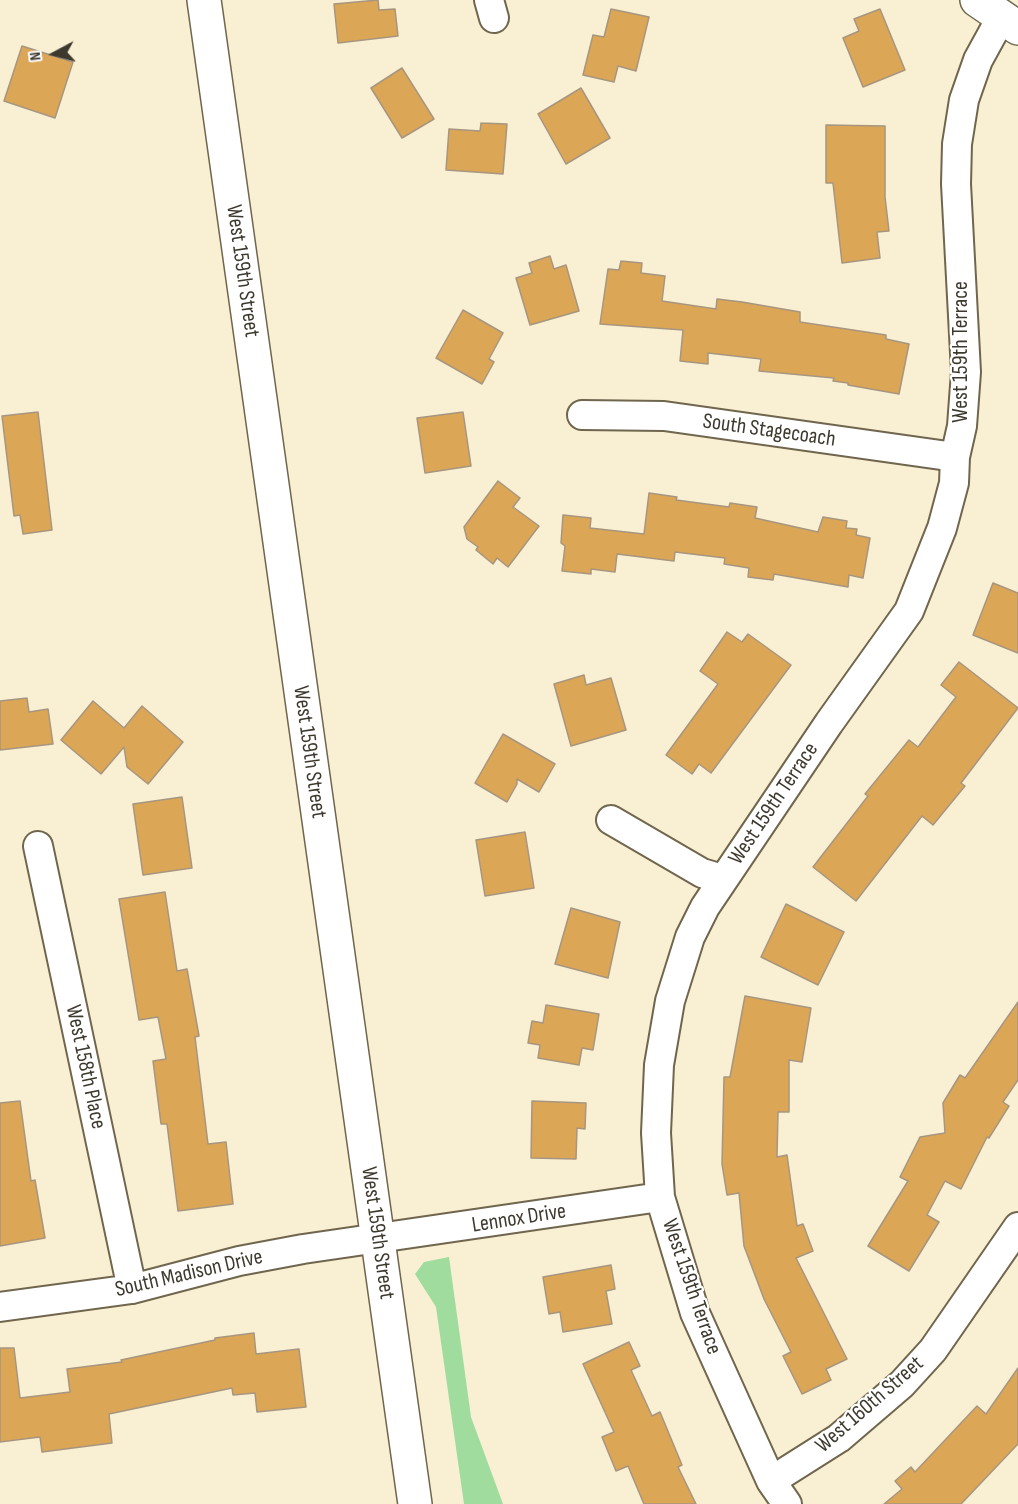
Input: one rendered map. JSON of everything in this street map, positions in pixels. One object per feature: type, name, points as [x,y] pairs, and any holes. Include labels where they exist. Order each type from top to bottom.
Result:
[{"type":"main road","name":"West 159th Street","points":[[204,0],[415,1504]]},
{"type":"street","name":"West 159th Terrace","points":[[787,1504],[771,1481],[695,1313],[660,1197],[656,1133],[658,1065],[670,1001],[690,937],[722,879],[909,611],[942,528],[954,483],[955,457],[962,426],[966,372],[956,184],[957,144],[964,100],[978,60],[999,15]]},
{"type":"street","name":"South Stagecoach","points":[[582,415],[664,416],[955,457]]},
{"type":"street","name":"West 159th Terrace","points":[[611,820],[702,873],[722,879]]},
{"type":"street","name":"West 158th Place","points":[[38,846],[132,1289]]},
{"type":"street","name":"Lennox Drive","points":[[378,1240],[660,1197]]},
{"type":"street","name":"West 160th Street","points":[[771,1481],[839,1438],[902,1384],[933,1350],[1018,1227]]},
{"type":"street","name":"South Madison Drive","points":[[0,1307],[132,1289],[239,1261],[303,1249],[378,1240]]},
{"type":"green space","points":[[449,1257],[471,1417],[503,1504],[464,1504],[436,1307],[415,1274],[424,1262]]},
{"type":"building","points":[[378,0],[379,10],[395,9],[398,36],[338,43],[334,4]]},
{"type":"building","points":[[611,9],[649,17],[636,71],[618,66],[614,82],[583,75],[593,35],[604,37]]},
{"type":"building","points":[[880,9],[905,70],[863,87],[843,38],[859,31],[854,19]]},
{"type":"building","points":[[22,46],[73,62],[55,118],[4,101]]},
{"type":"building","points":[[402,68],[434,119],[402,138],[371,88]]},
{"type":"building","points":[[581,88],[610,138],[566,164],[538,114]]},
{"type":"building","points":[[481,123],[507,124],[503,174],[446,170],[449,129],[480,131]]},
{"type":"building","points":[[826,125],[885,126],[885,197],[889,231],[877,232],[880,258],[842,263],[833,183],[826,183]]},
{"type":"building","points":[[550,256],[554,269],[566,265],[579,311],[530,325],[516,278],[532,273],[529,263]]},
{"type":"building","points":[[621,261],[642,263],[641,273],[665,276],[662,301],[716,309],[717,299],[800,312],[800,322],[886,335],[886,339],[909,344],[899,394],[848,385],[848,383],[833,381],[834,378],[759,371],[761,359],[708,353],[708,364],[680,361],[683,330],[600,324],[608,269],[619,270]]},
{"type":"building","points":[[463,310],[503,333],[489,359],[494,362],[482,384],[436,358]]},
{"type":"building","points":[[38,412],[52,530],[23,534],[20,515],[14,516],[2,416]]},
{"type":"building","points":[[463,412],[471,466],[425,473],[417,418]]},
{"type":"building","points":[[498,481],[520,498],[513,507],[539,526],[508,567],[497,558],[493,564],[476,550],[478,547],[467,539],[464,527]]},
{"type":"building","points":[[649,493],[677,497],[676,500],[729,507],[730,503],[757,507],[755,518],[818,532],[823,517],[847,521],[846,528],[857,529],[856,535],[870,538],[863,578],[849,575],[848,587],[774,574],[773,580],[748,577],[749,568],[724,564],[725,558],[675,552],[674,561],[617,554],[615,572],[591,569],[591,574],[562,571],[565,546],[561,543],[563,515],[591,518],[590,528],[644,534]]},
{"type":"building","points":[[993,583],[1018,593],[1018,653],[973,635]]},
{"type":"building","points":[[727,632],[742,642],[748,634],[791,665],[711,773],[699,764],[692,774],[666,755],[718,684],[700,671]]},
{"type":"building","points":[[959,662],[1018,708],[961,783],[965,786],[933,825],[922,816],[856,901],[813,867],[868,796],[865,794],[909,740],[918,747],[956,697],[941,685]]},
{"type":"building","points":[[584,675],[586,685],[611,678],[626,730],[571,746],[554,684]]},
{"type":"building","points":[[27,698],[29,712],[48,709],[53,744],[0,750],[0,701]]},
{"type":"building","points":[[93,701],[124,728],[142,706],[183,742],[148,784],[127,767],[124,747],[101,774],[61,740]]},
{"type":"building","points":[[503,734],[555,764],[539,792],[517,779],[517,784],[507,802],[475,783]]},
{"type":"building","points":[[182,797],[192,868],[143,875],[133,804]]},
{"type":"building","points":[[525,832],[534,888],[485,896],[476,840]]},
{"type":"building","points":[[165,892],[177,971],[187,969],[199,1036],[195,1037],[208,1144],[226,1142],[233,1204],[178,1211],[167,1124],[161,1124],[153,1061],[166,1059],[158,1017],[139,1020],[119,899]]},
{"type":"building","points":[[786,904],[844,932],[818,985],[761,957]]},
{"type":"building","points":[[571,908],[620,922],[608,978],[555,964]]},
{"type":"building","points":[[745,996],[811,1008],[802,1062],[789,1060],[789,1112],[778,1112],[777,1157],[787,1155],[797,1226],[803,1224],[813,1251],[796,1258],[847,1359],[826,1369],[831,1380],[802,1394],[783,1356],[791,1352],[764,1299],[744,1246],[739,1193],[727,1195],[722,1164],[724,1077],[730,1077]]},
{"type":"building","points":[[1018,1002],[1018,1080],[1003,1102],[1009,1106],[989,1138],[987,1137],[961,1189],[945,1181],[927,1215],[939,1222],[909,1271],[868,1246],[908,1181],[900,1177],[920,1137],[945,1133],[943,1103],[960,1075],[965,1078]]},
{"type":"building","points":[[546,1005],[599,1014],[593,1050],[582,1048],[579,1065],[538,1058],[540,1045],[528,1043],[532,1021],[543,1023]]},
{"type":"building","points":[[20,1101],[31,1181],[35,1180],[45,1238],[0,1246],[0,1103]]},
{"type":"building","points":[[532,1101],[586,1103],[585,1129],[577,1128],[576,1159],[531,1158]]},
{"type":"building","points":[[611,1265],[615,1289],[606,1291],[612,1324],[563,1332],[560,1312],[549,1314],[543,1277]]},
{"type":"building","points":[[254,1333],[256,1354],[299,1349],[306,1407],[257,1412],[255,1393],[233,1395],[232,1388],[109,1414],[112,1443],[42,1452],[40,1437],[0,1442],[0,1348],[14,1348],[20,1398],[70,1392],[67,1369],[122,1362],[121,1360],[215,1340],[215,1338]]},
{"type":"building","points":[[629,1342],[640,1366],[631,1370],[652,1416],[660,1412],[682,1465],[678,1467],[696,1504],[644,1504],[628,1466],[616,1471],[602,1437],[614,1432],[583,1364]]},
{"type":"building","points":[[1018,1368],[1018,1444],[961,1504],[884,1504],[902,1489],[895,1481],[911,1467],[915,1472],[977,1406],[986,1414]]}]
